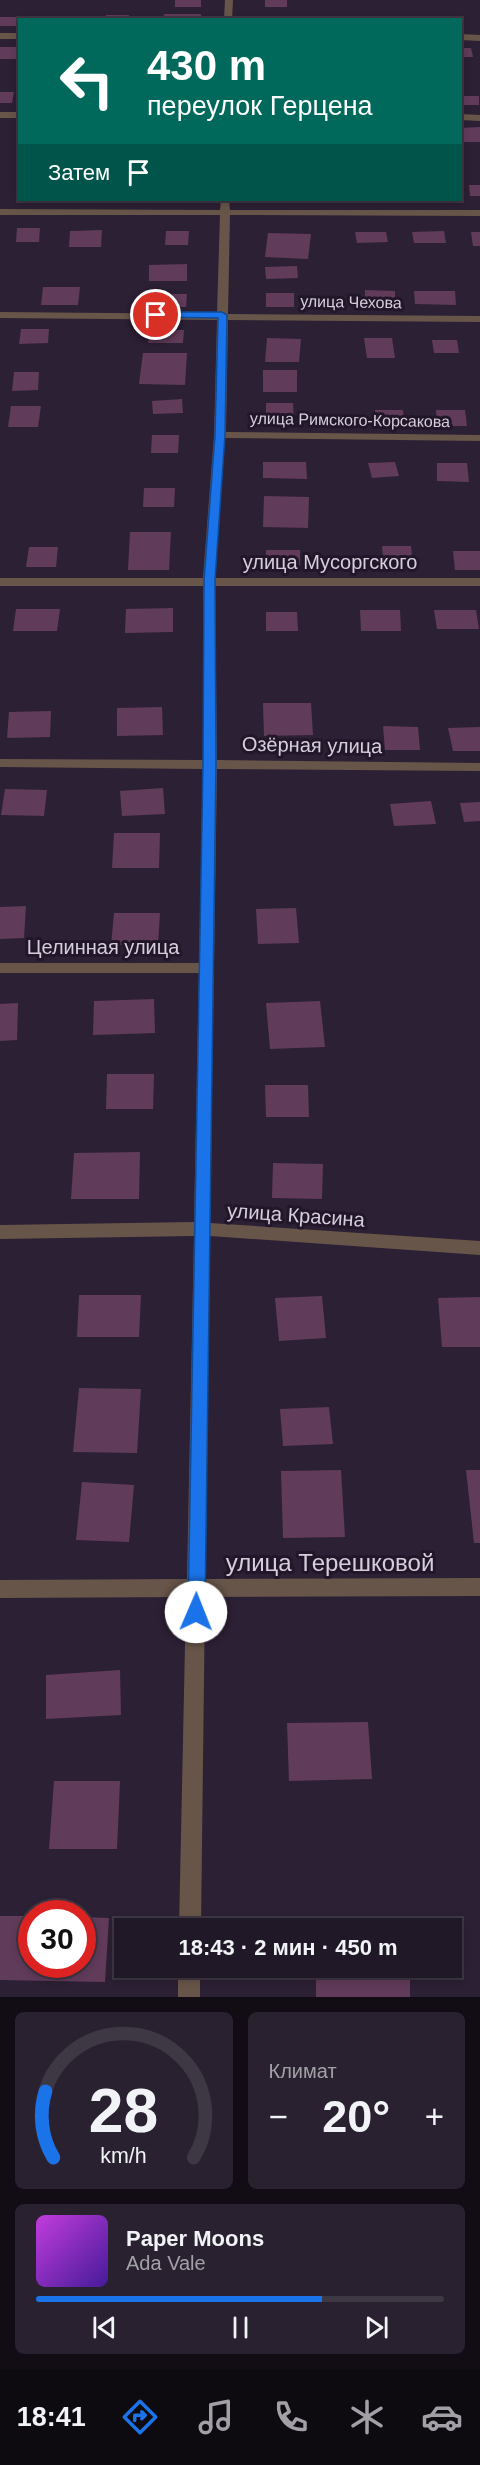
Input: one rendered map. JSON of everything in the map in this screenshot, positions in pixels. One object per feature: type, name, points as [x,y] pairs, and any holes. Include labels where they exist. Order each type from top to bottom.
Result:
[{"type":"street","points":[[228,18],[229,0]]},
{"type":"street","points":[[0,36],[18,36]]},
{"type":"street","points":[[462,38],[480,38]]},
{"type":"street","points":[[0,115],[18,115]]},
{"type":"street","points":[[462,117],[480,118]]},
{"type":"street","points":[[0,212],[225,206],[480,213]]},
{"type":"street","points":[[190,1918],[210,763],[209,580],[220,435],[225,206]]},
{"type":"street","name":"улица Чехова","points":[[0,315],[222,315],[480,319]]},
{"type":"street","name":"улица Римского-Корсакова","points":[[220,435],[480,438]]},
{"type":"street","name":"улица Мусоргского","points":[[0,582],[209,580],[480,582]]},
{"type":"street","name":"Озёрная улица","points":[[0,763],[480,767]]},
{"type":"street","name":"Целинная улица","points":[[0,968],[206,968]]},
{"type":"street","name":"улица Красина","points":[[0,1232],[202,1229],[480,1248]]},
{"type":"street","name":"улица Терешковой","points":[[0,1589],[480,1587]]},
{"type":"street","points":[[189,1978],[189,1997]]},
{"type":"building","points":[[175,0],[201,0],[201,7],[175,7]]},
{"type":"building","points":[[265,0],[287,0],[287,7],[265,7]]},
{"type":"building","points":[[164,14],[201,14],[201,18],[163,18]]},
{"type":"building","points":[[106,15],[129,15],[128,18],[105,18]]},
{"type":"building","points":[[435,16],[461,16],[461,18],[435,18]]},
{"type":"building","points":[[0,17],[20,17],[18,26],[0,26]]},
{"type":"building","points":[[0,47],[18,47],[18,59],[0,59]]},
{"type":"building","points":[[462,48],[471,48],[473,57],[462,57]]},
{"type":"building","points":[[0,92],[14,92],[12,103],[0,103]]},
{"type":"building","points":[[462,96],[479,96],[479,105],[462,105]]},
{"type":"building","points":[[480,127],[480,142],[462,142],[462,128]]},
{"type":"building","points":[[469,185],[480,185],[480,196],[470,196]]},
{"type":"building","points":[[17,228],[40,228],[39,242],[16,242]]},
{"type":"building","points":[[102,230],[101,247],[69,247],[70,231]]},
{"type":"building","points":[[166,231],[189,231],[188,245],[165,245]]},
{"type":"building","points":[[444,231],[446,243],[414,243],[412,232]]},
{"type":"building","points":[[355,232],[386,232],[388,242],[357,243]]},
{"type":"building","points":[[471,232],[480,232],[480,246],[473,246]]},
{"type":"building","points":[[268,233],[311,234],[308,259],[265,257]]},
{"type":"building","points":[[187,264],[187,281],[149,281],[149,265]]},
{"type":"building","points":[[297,266],[298,278],[266,279],[265,267]]},
{"type":"building","points":[[43,287],[80,287],[78,305],[41,305]]},
{"type":"building","points":[[365,290],[395,291],[395,307],[365,307]]},
{"type":"building","points":[[414,291],[455,291],[456,305],[415,304]]},
{"type":"building","points":[[266,293],[294,293],[294,307],[266,307]]},
{"type":"building","points":[[158,294],[187,294],[186,307],[156,307]]},
{"type":"building","points":[[21,329],[49,329],[48,343],[19,344]]},
{"type":"building","points":[[149,330],[184,330],[183,343],[148,343]]},
{"type":"building","points":[[267,338],[301,339],[299,362],[265,362]]},
{"type":"building","points":[[364,338],[392,338],[395,358],[367,358]]},
{"type":"building","points":[[432,340],[457,340],[459,353],[434,353]]},
{"type":"building","points":[[143,353],[187,353],[185,385],[139,384]]},
{"type":"building","points":[[263,370],[297,370],[297,392],[263,392]]},
{"type":"building","points":[[14,372],[39,372],[38,390],[12,391]]},
{"type":"building","points":[[182,399],[183,413],[153,414],[152,401]]},
{"type":"building","points":[[266,403],[293,403],[294,424],[266,424]]},
{"type":"building","points":[[11,406],[41,406],[38,427],[8,427]]},
{"type":"building","points":[[375,410],[403,410],[405,426],[376,426]]},
{"type":"building","points":[[436,410],[465,410],[467,426],[437,426]]},
{"type":"building","points":[[152,435],[179,435],[178,453],[151,453]]},
{"type":"building","points":[[263,462],[306,462],[307,479],[263,478]]},
{"type":"building","points":[[395,462],[399,476],[372,478],[368,463]]},
{"type":"building","points":[[437,463],[467,463],[469,482],[437,481]]},
{"type":"building","points":[[144,488],[175,488],[174,507],[143,507]]},
{"type":"building","points":[[264,496],[309,497],[308,528],[263,527]]},
{"type":"building","points":[[130,532],[171,532],[169,570],[128,570]]},
{"type":"building","points":[[382,546],[411,546],[413,568],[384,568]]},
{"type":"building","points":[[29,547],[58,547],[56,567],[26,567]]},
{"type":"building","points":[[266,550],[300,550],[300,569],[266,569]]},
{"type":"building","points":[[453,551],[480,551],[480,570],[455,570]]},
{"type":"building","points":[[173,608],[173,632],[125,633],[126,609]]},
{"type":"building","points":[[16,609],[60,609],[57,631],[13,631]]},
{"type":"building","points":[[360,610],[400,610],[401,631],[361,631]]},
{"type":"building","points":[[434,610],[476,610],[479,629],[437,629]]},
{"type":"building","points":[[266,612],[297,612],[298,631],[266,631]]},
{"type":"building","points":[[263,703],[311,703],[313,735],[264,736]]},
{"type":"building","points":[[162,707],[163,735],[117,736],[117,708]]},
{"type":"building","points":[[51,711],[50,737],[7,738],[9,712]]},
{"type":"building","points":[[383,726],[418,727],[420,750],[385,750]]},
{"type":"building","points":[[480,727],[480,751],[453,751],[448,728]]},
{"type":"building","points":[[163,788],[165,814],[122,816],[120,791]]},
{"type":"building","points":[[5,789],[47,790],[44,816],[1,815]]},
{"type":"building","points":[[431,801],[436,824],[394,826],[390,804]]},
{"type":"building","points":[[480,802],[480,821],[464,822],[460,803]]},
{"type":"building","points":[[114,833],[160,833],[159,868],[112,868]]},
{"type":"building","points":[[26,906],[24,938],[0,939],[0,907]]},
{"type":"building","points":[[296,908],[299,943],[258,944],[256,909]]},
{"type":"building","points":[[114,913],[160,913],[158,945],[111,945]]},
{"type":"building","points":[[154,999],[155,1033],[93,1035],[94,1001]]},
{"type":"building","points":[[320,1001],[325,1047],[270,1049],[266,1003]]},
{"type":"building","points":[[18,1003],[17,1040],[0,1041],[0,1004]]},
{"type":"building","points":[[107,1074],[154,1074],[153,1109],[106,1109]]},
{"type":"building","points":[[265,1085],[308,1085],[309,1117],[266,1117]]},
{"type":"building","points":[[140,1152],[139,1199],[71,1199],[74,1153]]},
{"type":"building","points":[[273,1163],[323,1164],[322,1199],[272,1198]]},
{"type":"building","points":[[79,1295],[141,1295],[139,1337],[77,1337]]},
{"type":"building","points":[[322,1296],[326,1338],[279,1341],[275,1298]]},
{"type":"building","points":[[480,1297],[480,1347],[442,1347],[438,1298]]},
{"type":"building","points":[[79,1388],[141,1389],[137,1453],[73,1452]]},
{"type":"building","points":[[329,1407],[333,1444],[283,1446],[280,1409]]},
{"type":"building","points":[[341,1470],[345,1537],[283,1538],[281,1471]]},
{"type":"building","points":[[466,1470],[480,1470],[480,1543],[474,1543]]},
{"type":"building","points":[[82,1482],[134,1485],[129,1542],[76,1540]]},
{"type":"building","points":[[120,1670],[121,1715],[46,1719],[46,1675]]},
{"type":"building","points":[[368,1722],[372,1779],[289,1781],[287,1723]]},
{"type":"building","points":[[54,1781],[120,1781],[117,1849],[49,1849]]},
{"type":"building","points":[[0,1916],[18,1916],[18,1978],[96,1978],[96,1918],[109,1918],[105,1982],[0,1980]]},
{"type":"building","points":[[316,1978],[410,1978],[410,1997],[316,1997]]},
{"type":"route","points":[[156,315],[222,315],[220,435],[209,580],[210,763],[196,1612]]}]
